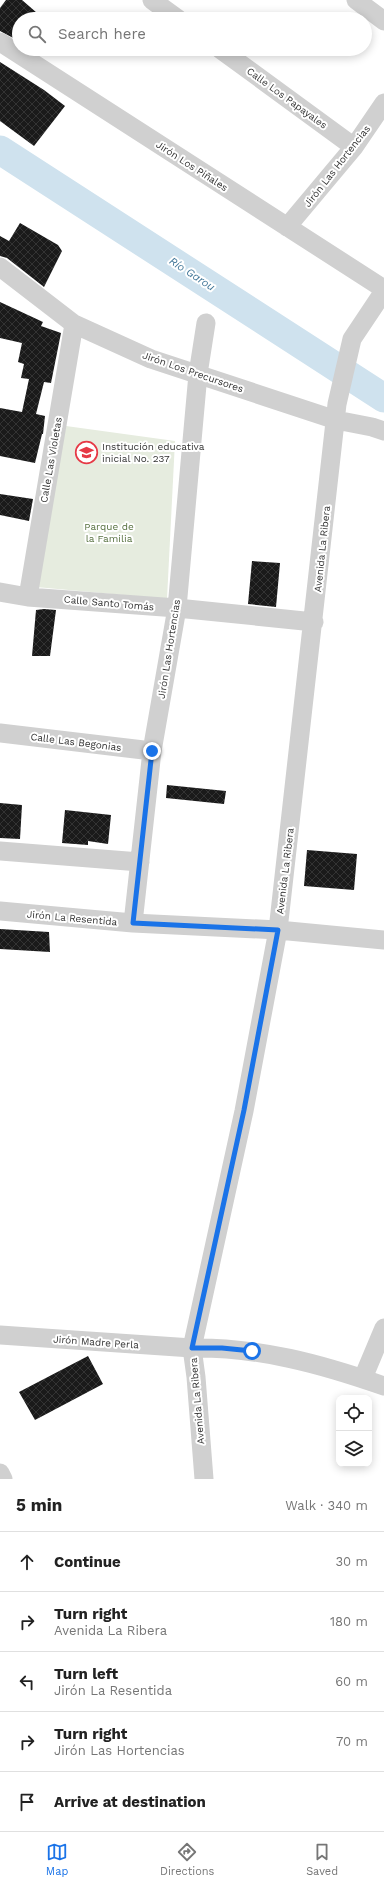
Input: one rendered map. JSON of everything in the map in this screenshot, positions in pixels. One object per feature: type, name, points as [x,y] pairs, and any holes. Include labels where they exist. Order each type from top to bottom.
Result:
[{"type":"street","points":[[152,0],[168,12]]},
{"type":"street","points":[[356,0],[371,12]]},
{"type":"street","points":[[372,13],[384,22]]},
{"type":"street","name":"Jirón Los Piñales","points":[[0,42],[12,50]]},
{"type":"street","name":"Jirón Los Piñales","points":[[22,56],[384,290]]},
{"type":"street","name":"Calle Los Papayales","points":[[230,56],[354,147]]},
{"type":"street","name":"Jirón Las Hortencias","points":[[287,227],[354,147],[384,103]]},
{"type":"street","name":"Jirón Los Precursores","points":[[0,268],[74,324],[151,359],[198,374],[336,412],[384,431]]},
{"type":"street","name":"Avenida La Ribera","points":[[204,1479],[196,1377],[192,1348],[244,1110],[278,930],[314,622],[336,412],[352,339],[384,290]]},
{"type":"street","name":"Jirón Las Hortencias","points":[[133,923],[152,751],[177,608],[198,374],[206,323]]},
{"type":"street","name":"Calle Las Violetas","points":[[28,597],[74,324]]},
{"type":"street","name":"Calle Santo Tomás","points":[[0,592],[28,597],[177,608],[314,622]]},
{"type":"street","name":"Calle Las Begonias","points":[[0,733],[152,751]]},
{"type":"street","points":[[0,851],[140,862]]},
{"type":"street","name":"Jirón La Resentida","points":[[0,911],[133,923],[278,930],[384,940]]},
{"type":"street","points":[[363,1378],[384,1328]]},
{"type":"street","name":"Jirón Madre Perla","points":[[0,1335],[252,1351],[305,1361],[363,1378],[384,1386]]},
{"type":"street","points":[[0,1473],[3,1479]]},
{"type":"green space","name":"Parque de la Familia","points":[[66,426],[175,441],[167,599],[36,587]]},
{"type":"building","points":[[6,0],[22,0],[36,12],[12,12],[12,37],[0,31],[0,8]]},
{"type":"building","points":[[0,62],[44,90],[65,106],[34,146],[0,121]]},
{"type":"building","points":[[20,223],[58,245],[62,251],[44,287],[7,258],[0,256],[0,236],[9,241]]},
{"type":"building","points":[[0,302],[43,322],[41,326],[61,333],[51,383],[44,382],[36,414],[45,416],[43,434],[35,463],[0,456],[0,408],[22,412],[29,379],[21,378],[24,364],[18,362],[22,343],[0,338]]},
{"type":"building","points":[[0,494],[33,499],[29,521],[0,515]]},
{"type":"building","points":[[252,561],[280,563],[276,607],[248,604]]},
{"type":"building","points":[[36,610],[56,610],[50,656],[32,656]]},
{"type":"building","points":[[167,785],[226,791],[224,804],[166,798]]},
{"type":"building","points":[[0,803],[22,805],[20,839],[0,838]]},
{"type":"building","points":[[65,810],[111,815],[108,844],[88,841],[88,845],[62,843]]},
{"type":"building","points":[[307,850],[357,854],[354,890],[304,886]]},
{"type":"building","points":[[0,929],[49,932],[50,952],[0,949]]},
{"type":"building","points":[[88,1356],[103,1384],[35,1420],[19,1392]]},
{"type":"waterway","name":"Río Garou","points":[[0,150],[384,398]]},
{"type":"place","name":"Institución educativa inicial No. 237","points":[[87,452]]},
{"type":"route","points":[[152,751],[133,923],[278,930],[244,1110],[192,1348],[222,1348],[252,1351]]}]
